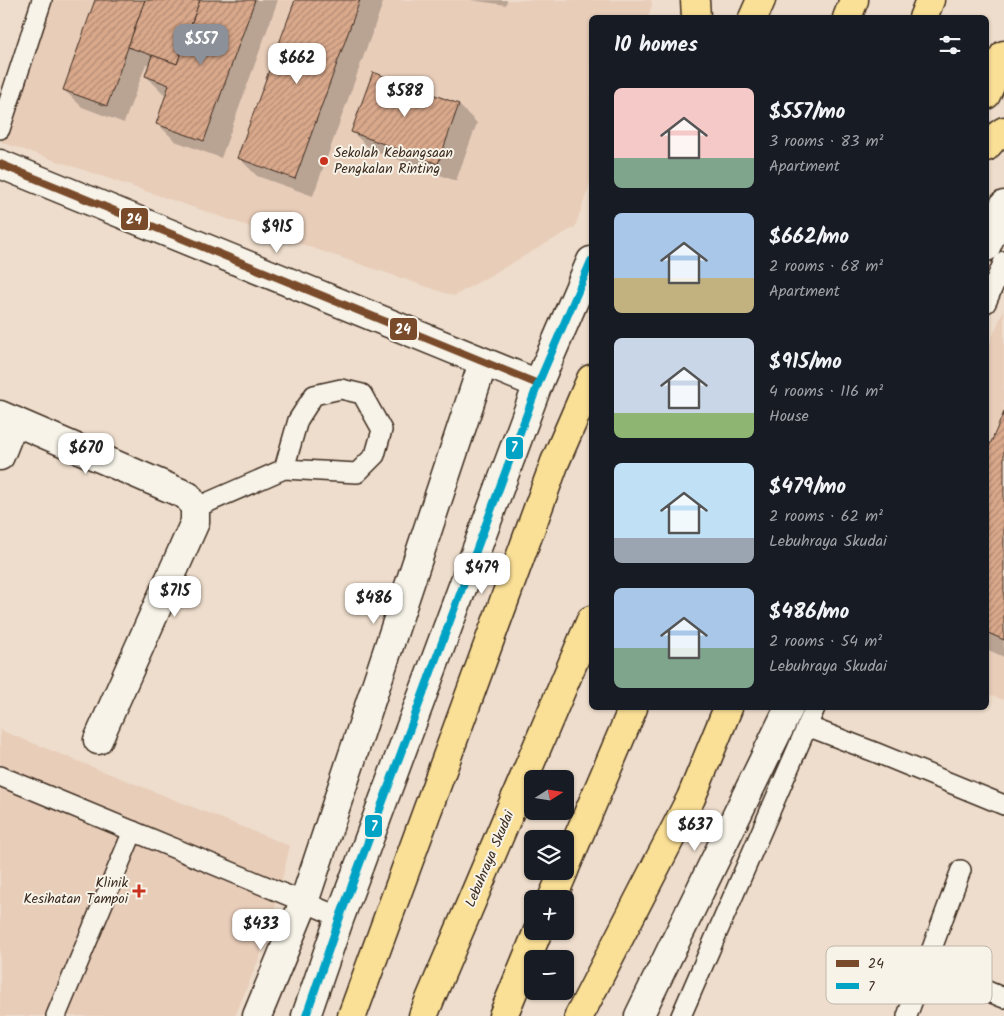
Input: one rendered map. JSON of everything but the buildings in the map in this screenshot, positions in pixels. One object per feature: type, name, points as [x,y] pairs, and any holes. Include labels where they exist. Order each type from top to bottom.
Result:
[{"type":"highway","points":[[695,0],[696,15]]},
{"type":"highway","points":[[754,15],[761,0]]},
{"type":"highway","points":[[848,15],[854,0]]},
{"type":"highway","points":[[924,15],[930,0]]},
{"type":"highway","points":[[989,88],[1004,55]]},
{"type":"highway","points":[[989,144],[1004,131]]},
{"type":"highway","points":[[352,1016],[555,462],[589,384]]},
{"type":"highway","name":"Lebuhraya Skudai","points":[[423,1016],[589,625]]},
{"type":"highway","points":[[574,846],[631,710]]},
{"type":"highway","points":[[579,1016],[691,798],[727,710]]},
{"type":"highway","points":[[503,1016],[534,940]]},
{"type":"street","points":[[0,164],[538,384]]},
{"type":"street","points":[[989,240],[1004,205]]},
{"type":"street","points":[[306,1016],[340,917],[538,384],[589,266]]},
{"type":"street","points":[[257,1016],[304,902],[483,362]]},
{"type":"street","points":[[0,456],[7,418],[188,496],[195,508],[195,522],[98,740]]},
{"type":"street","points":[[639,1016],[798,717]]},
{"type":"lane","points":[[0,129],[42,0]]},
{"type":"lane","points":[[989,296],[1004,261]]},
{"type":"lane","points":[[195,508],[284,469],[357,473],[375,454],[382,430],[362,394],[342,389],[314,395],[298,420],[284,469]]},
{"type":"lane","points":[[681,1016],[798,717],[811,710]]},
{"type":"lane","points":[[798,717],[877,753],[1004,805]]},
{"type":"lane","points":[[0,776],[340,917]]},
{"type":"lane","points":[[56,1016],[133,831]]},
{"type":"lane","points":[[932,946],[960,870]]},
{"type":"lane","points":[[992,993],[1004,998]]},
{"type":"lane","points":[[907,1016],[911,1004]]},
{"type":"shaded area","name":"Sekolah Kebangsaan Pengkalan Rinting","points":[[51,0],[651,0],[652,5],[649,15],[589,15],[589,186],[575,227],[454,296],[1,142]]},
{"type":"shaded area","points":[[1004,309],[1004,700],[989,694],[989,345]]},
{"type":"shaded area","name":"Klinik Kesihatan Tampoi","points":[[0,730],[290,846],[268,937],[235,1016],[0,1016]]},
{"type":"transit line","name":"24","points":[[0,164],[538,384]]},
{"type":"transit line","name":"7","points":[[306,1016],[340,917],[538,384],[589,266]]},
{"type":"place","name":"Sekolah Kebangsaan Pengkalan Rinting","points":[[324,161]]},
{"type":"place","name":"Klinik Kesihatan Tampoi","points":[[139,891]]}]
